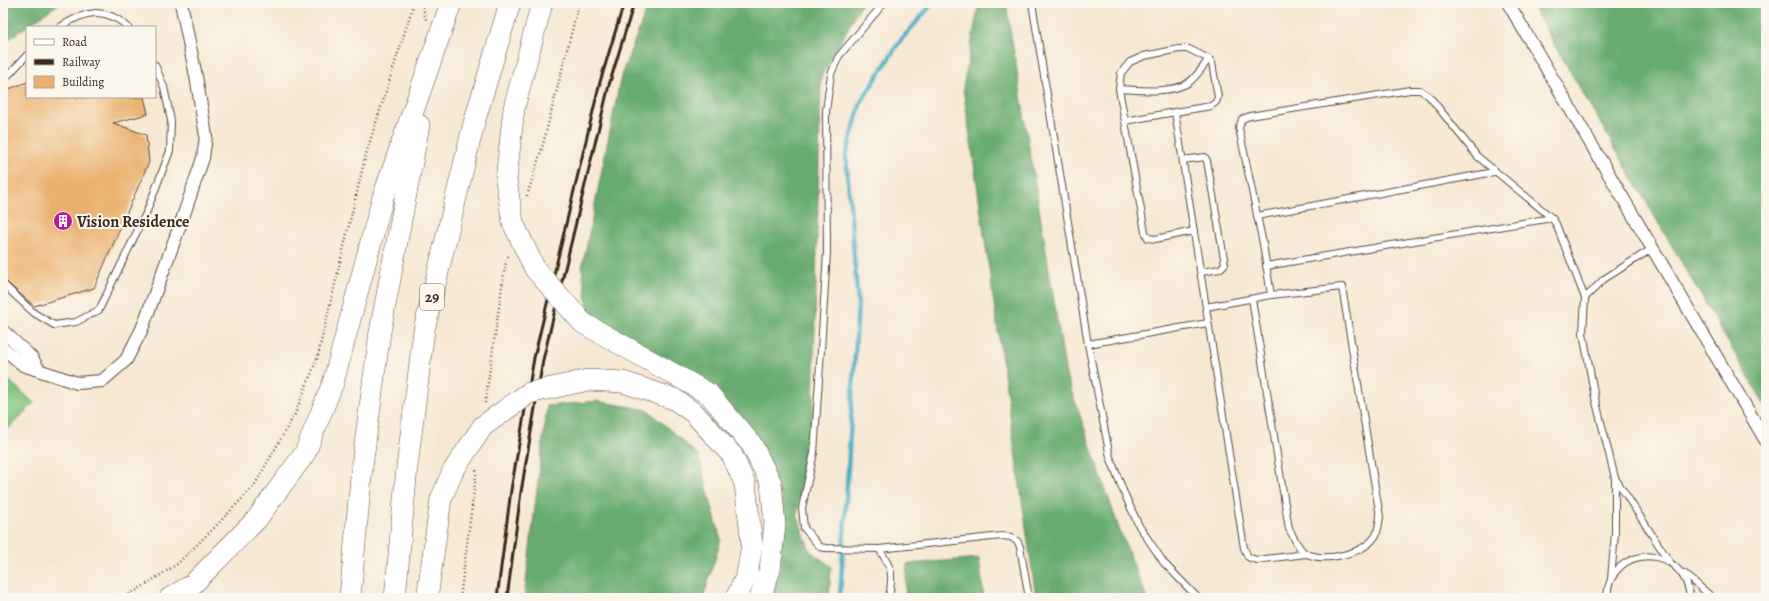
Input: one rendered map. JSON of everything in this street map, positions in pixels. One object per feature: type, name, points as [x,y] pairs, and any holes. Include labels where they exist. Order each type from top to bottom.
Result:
[{"type":"highway","points":[[170,598],[192,585],[256,520],[305,452],[333,383],[383,197],[433,49],[451,3]]},
{"type":"highway","name":"29","points":[[395,598],[407,467],[424,330],[474,123],[510,3]]},
{"type":"highway","points":[[542,3],[514,108],[506,180],[513,223],[535,269],[583,323],[709,394],[752,445],[771,483],[775,524],[770,570],[760,598]]},
{"type":"highway","points":[[350,598],[362,466],[380,332],[433,49]]},
{"type":"highway","points":[[427,598],[441,499],[452,471],[483,426],[529,393],[588,380],[623,382],[674,399],[694,413],[732,455],[745,484],[752,544],[747,574],[736,598]]},
{"type":"street","points":[[3,348],[23,365],[77,383],[102,381],[126,360],[142,329],[203,158],[206,136],[196,76],[181,3]]},
{"type":"street","points":[[1508,3],[1766,441]]},
{"type":"street","points":[[3,331],[32,358],[38,370]]},
{"type":"lane","points":[[884,3],[839,56],[831,74],[826,111],[827,252],[822,342],[814,453],[802,508],[804,528],[820,547],[826,548],[879,549],[985,536],[1011,537],[1018,542],[1020,547],[1029,598]]},
{"type":"lane","points":[[1032,3],[1088,344],[1110,457],[1139,526],[1164,563],[1198,598]]},
{"type":"lane","points":[[62,26],[77,16],[101,12],[120,20],[127,26]]},
{"type":"lane","points":[[1125,121],[1211,106],[1216,102],[1218,97],[1212,63],[1209,59],[1189,49],[1179,49],[1136,58],[1130,62],[1121,73],[1120,89],[1125,121],[1145,232],[1148,238],[1155,239],[1194,231]]},
{"type":"lane","points":[[3,80],[26,56]]},
{"type":"lane","points":[[1120,89],[1155,90],[1175,88],[1189,82],[1209,59]]},
{"type":"lane","points":[[3,284],[34,313],[54,325],[76,322],[99,310],[147,211],[170,151],[171,121],[164,87],[156,67]]},
{"type":"lane","points":[[1271,295],[1239,128],[1242,119],[1250,116],[1410,90],[1420,90],[1428,96],[1477,156],[1494,172],[1552,218],[1556,224],[1585,298],[1583,333],[1595,398],[1615,478],[1615,532],[1611,579],[1607,598]]},
{"type":"lane","points":[[1175,112],[1244,548],[1248,557],[1256,560],[1306,554],[1319,557],[1342,556],[1362,549],[1376,535],[1380,517],[1342,287],[1271,295],[1206,307]]},
{"type":"lane","points":[[1183,160],[1205,157],[1208,161],[1225,264],[1220,269],[1201,272]]},
{"type":"lane","points":[[1257,216],[1494,172]]},
{"type":"lane","points":[[1266,266],[1552,218]]},
{"type":"lane","points":[[1585,298],[1604,279],[1652,248]]},
{"type":"lane","points":[[1252,298],[1290,529],[1300,548],[1306,554]]},
{"type":"lane","points":[[1088,344],[1208,323]]},
{"type":"lane","points":[[1615,478],[1669,561]]},
{"type":"lane","points":[[879,549],[890,566],[892,578],[889,598]]},
{"type":"lane","points":[[1611,579],[1619,568],[1630,560],[1643,556],[1656,556],[1669,561],[1676,566],[1713,598]]},
{"type":"lane","points":[[1676,566],[1684,576],[1689,587],[1690,598]]},
{"type":"lane","points":[[1602,598],[1608,589]]},
{"type":"path","points":[[122,598],[176,565],[254,486],[296,414],[317,359],[366,154],[414,3]]},
{"type":"path","points":[[526,200],[542,148],[579,3]]},
{"type":"path","points":[[485,409],[505,266],[510,252]]},
{"type":"path","points":[[460,598],[477,464]]},
{"type":"green space","points":[[3,3],[60,3],[26,26],[3,43]]},
{"type":"green space","points":[[649,3],[862,3],[821,77],[813,410],[797,515],[810,551],[831,566],[829,598],[771,598],[780,573],[782,500],[762,447],[589,315],[582,268],[621,76]]},
{"type":"green space","points":[[979,3],[1006,3],[1066,375],[1120,531],[1147,598],[1036,598],[963,87]]},
{"type":"green space","points":[[1530,3],[1766,3],[1766,407]]},
{"type":"green space","points":[[3,375],[34,403],[3,434]]},
{"type":"green space","points":[[597,401],[648,410],[698,455],[721,540],[703,598],[524,598],[547,406]]},
{"type":"green space","points":[[979,558],[984,598],[905,598],[907,564]]},
{"type":"building","name":"Vision Residence","points":[[26,82],[26,98],[144,98],[148,114],[113,123],[146,135],[149,162],[94,288],[34,306],[3,279],[3,95],[9,89]]},
{"type":"waterway","points":[[840,598],[858,305],[846,155],[861,102],[900,41],[933,3]]},
{"type":"railway","points":[[497,598],[511,490],[534,358],[600,82],[624,3]]},
{"type":"railway","points":[[507,598],[521,492],[543,360],[609,85],[634,3]]},
{"type":"place","name":"Vision Residence","points":[[63,221]]}]
